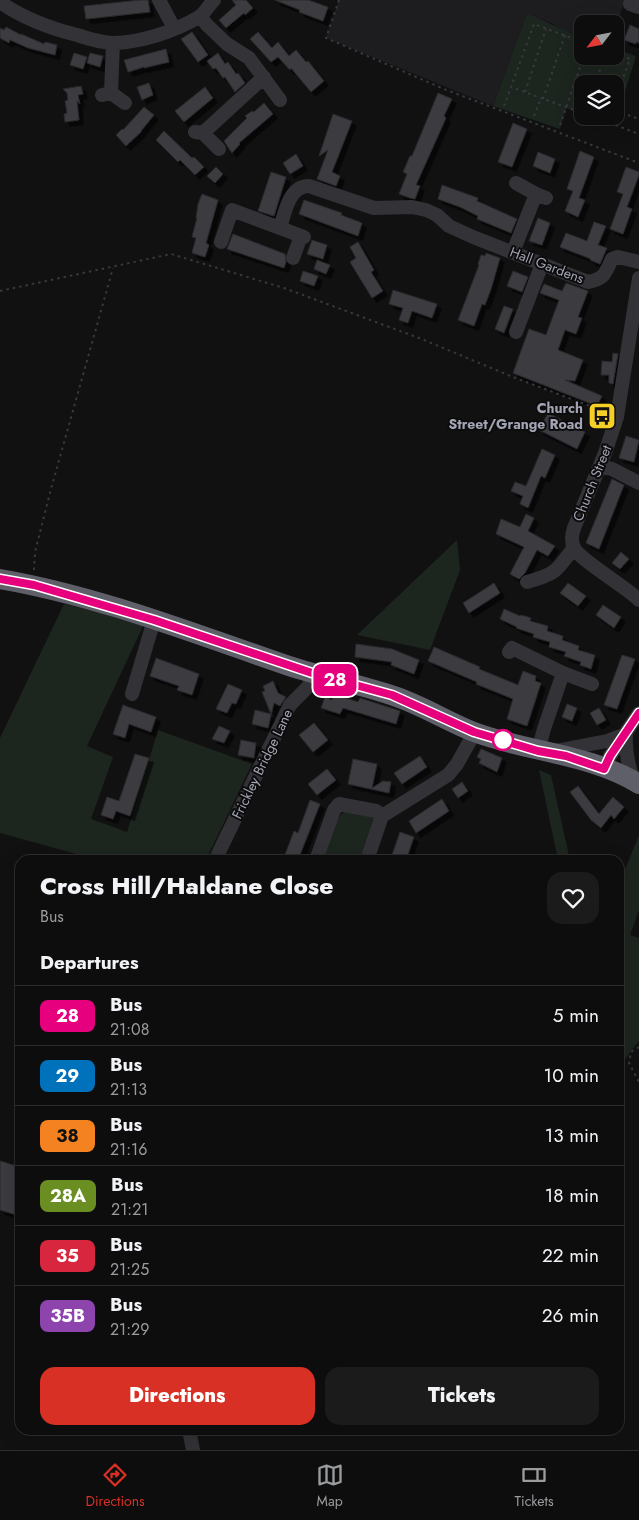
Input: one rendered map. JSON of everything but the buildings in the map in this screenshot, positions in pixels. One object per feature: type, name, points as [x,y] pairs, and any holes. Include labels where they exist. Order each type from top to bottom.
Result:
[{"type":"highway","points":[[0,579],[34,585],[154,620],[315,674],[392,695],[474,732],[604,769],[636,783]]},
{"type":"street","points":[[159,0],[174,28]]},
{"type":"street","points":[[0,2],[17,14],[47,27],[113,43],[148,38],[174,28],[200,16],[214,0]]},
{"type":"street","points":[[200,16],[207,26],[227,44],[250,58],[280,100]]},
{"type":"street","points":[[113,43],[106,94],[125,102]]},
{"type":"street","points":[[219,149],[199,133],[264,78]]},
{"type":"street","points":[[513,252],[541,196],[516,183]]},
{"type":"street","name":"Hall Gardens","points":[[280,228],[293,193],[299,188],[309,186],[374,208],[412,207],[426,210],[436,215],[449,226],[473,237],[588,282],[596,281],[604,276],[612,259],[618,257],[639,262]]},
{"type":"street","points":[[220,242],[232,210],[302,236],[293,258]]},
{"type":"street","points":[[516,332],[542,264]]},
{"type":"street","name":"Church Street","points":[[574,548],[572,537],[574,528],[600,466],[617,416],[637,303],[639,278]]},
{"type":"street","points":[[600,466],[639,483]]},
{"type":"street","points":[[527,582],[543,578],[556,571],[574,548],[581,556],[631,592],[639,600]]},
{"type":"street","points":[[132,694],[154,620]]},
{"type":"street","points":[[509,652],[512,648],[563,673],[592,684]]},
{"type":"street","points":[[563,673],[544,729],[544,752],[607,741],[626,734]]},
{"type":"street","name":"Frickley Bridge Lane","points":[[218,855],[290,705],[311,684],[315,674]]},
{"type":"street","points":[[604,769],[610,756],[639,713]]},
{"type":"street","points":[[369,855],[382,816],[448,775],[457,764],[474,732]]},
{"type":"street","points":[[626,734],[625,745],[629,767],[636,783]]},
{"type":"street","points":[[318,855],[334,810],[339,804],[376,811],[382,816]]},
{"type":"street","points":[[189,1435],[193,1450]]},
{"type":"path","points":[[339,0],[326,38],[444,89],[639,163]]},
{"type":"path","points":[[504,106],[534,24],[574,39]]},
{"type":"path","points":[[525,92],[546,29]]},
{"type":"path","points":[[534,116],[565,35]]},
{"type":"path","points":[[624,56],[630,58],[624,75]]},
{"type":"path","points":[[560,125],[581,65]]},
{"type":"path","points":[[511,87],[574,110]]},
{"type":"path","points":[[628,115],[639,119]]},
{"type":"path","points":[[613,125],[639,134]]},
{"type":"path","points":[[0,291],[171,254],[284,288],[420,338],[513,377],[617,416]]},
{"type":"path","points":[[34,585],[35,552],[50,489],[113,267]]},
{"type":"path","points":[[639,1047],[631,1052],[629,1063],[639,1082]]},
{"type":"shaded area","points":[[339,0],[625,0],[620,15],[574,15],[574,34],[527,13],[493,106],[326,38]]},
{"type":"shaded area","points":[[527,13],[574,34],[574,65],[624,65],[624,52],[636,56],[624,95],[624,75],[574,75],[574,110],[566,108],[560,129],[493,106]]},
{"type":"shaded area","points":[[457,540],[460,570],[430,650],[357,635]]},
{"type":"shaded area","points":[[64,604],[145,622],[87,746],[113,757],[91,819],[127,832],[158,730],[252,764],[208,855],[80,855],[0,833],[0,738]]},
{"type":"shaded area","points":[[539,770],[551,775],[569,855],[557,855]]},
{"type":"shaded area","points":[[348,810],[371,815],[375,819],[364,855],[323,855],[334,824]]},
{"type":"shaded area","points":[[639,835],[639,910],[630,935],[639,938],[639,1041],[624,1060],[624,872]]},
{"type":"bus line","name":"28","points":[[0,579],[34,585],[154,620],[315,674],[392,695],[474,732],[538,751],[566,756],[604,769],[610,756],[639,713]]},
{"type":"place","name":"Church Street/Grange Road","points":[[602,416]]}]
